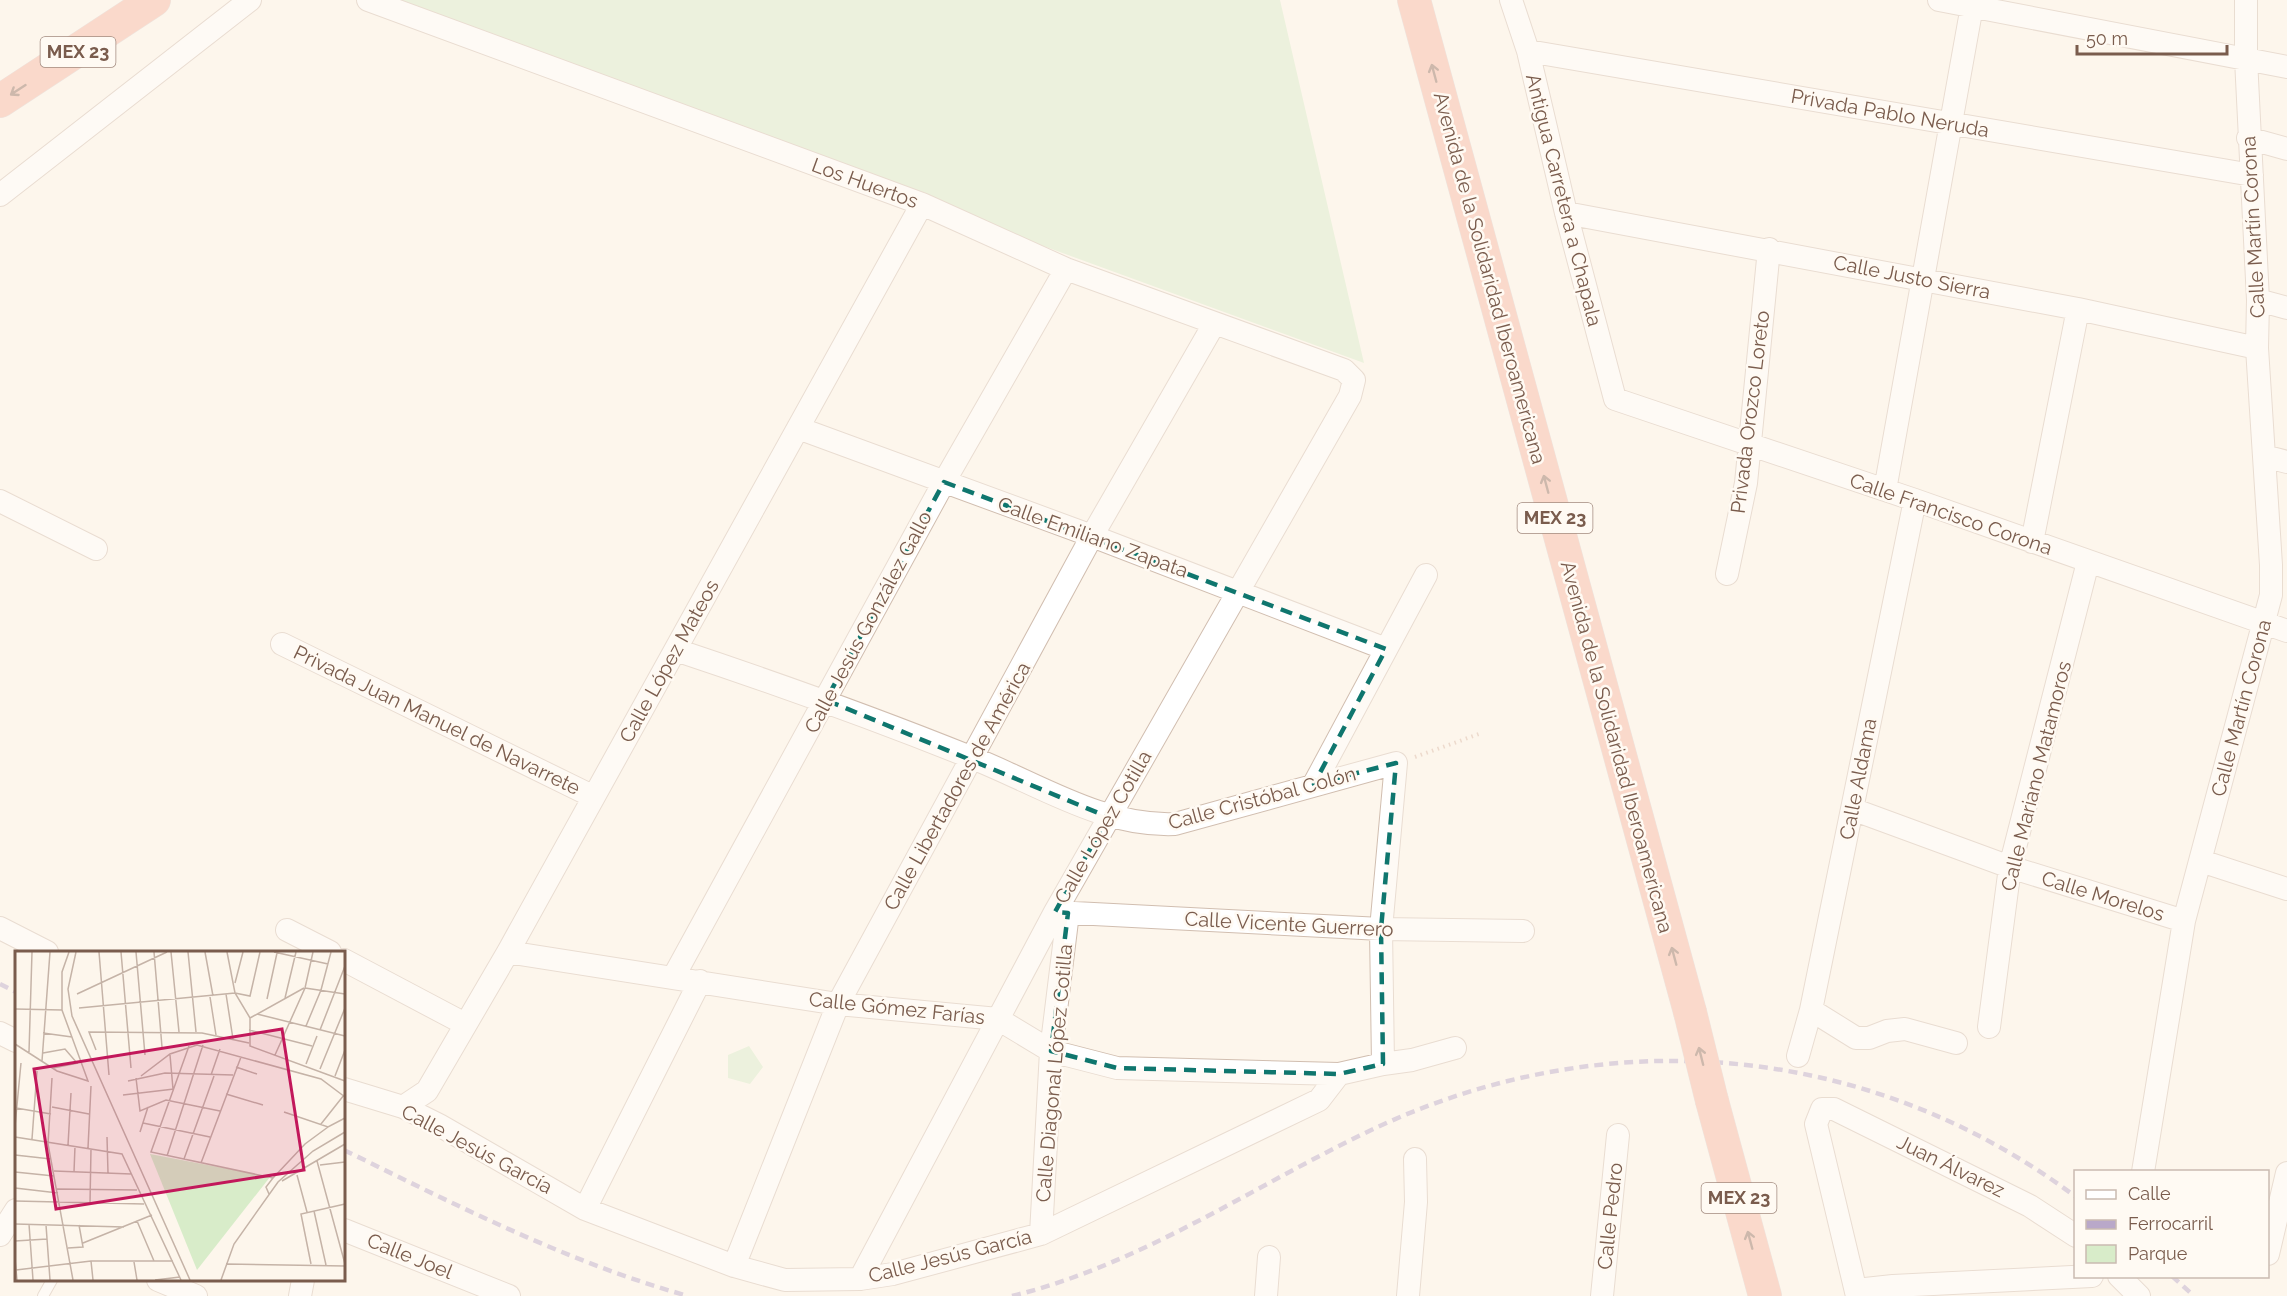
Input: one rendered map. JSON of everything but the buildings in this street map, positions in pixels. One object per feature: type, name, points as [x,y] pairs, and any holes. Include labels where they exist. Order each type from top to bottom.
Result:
[{"type":"highway","name":"MEX 23","points":[[0,101],[154,0]]},
{"type":"highway","name":"Avenida de la Solidaridad Iberoamericana","points":[[1418,12],[1766,1296]]},
{"type":"street","points":[[0,195],[250,0]]},
{"type":"street","name":"Los Huertos","points":[[368,0],[922,204],[1066,269],[1344,370],[1354,380]]},
{"type":"street","name":"Antigua Carretera a Chapala","points":[[1511,0],[1527,51],[1566,213],[1615,399]]},
{"type":"street","points":[[1939,0],[2287,67]]},
{"type":"street","name":"Calle Martín Corona","points":[[2143,1170],[2184,921],[2271,595],[2257,348],[2258,300],[2252,175],[2248,138],[2246,0]]},
{"type":"street","points":[[1885,490],[1972,6]]},
{"type":"street","name":"Privada Pablo Neruda","points":[[1527,51],[2252,175]]},
{"type":"street","points":[[2248,138],[2287,149]]},
{"type":"street","name":"Calle López Mateos","points":[[403,1107],[427,1092],[508,952],[592,796],[676,650],[922,204]]},
{"type":"street","name":"Calle Justo Sierra","points":[[1566,213],[1769,249],[2078,309],[2257,348]]},
{"type":"street","name":"Privada Orozco Loreto","points":[[1727,574],[1746,483],[1769,249]]},
{"type":"street","name":"Calle Jesús González Gallo","points":[[674,976],[944,482],[1066,269]]},
{"type":"street","points":[[2258,300],[2287,308]]},
{"type":"street","points":[[2032,542],[2078,309]]},
{"type":"street","name":"Calle Libertadores de América","points":[[734,1266],[838,1004],[1092,536],[1214,324]]},
{"type":"street","name":"Calle López Cotilla","points":[[860,1279],[998,1020],[1062,912],[1108,818],[1350,396],[1354,380]]},
{"type":"street","name":"Calle Francisco Corona","points":[[1615,399],[1915,500],[2287,631]]},
{"type":"street","name":"Calle Emiliano Zapata","points":[[798,428],[1092,536],[1386,649]]},
{"type":"street","points":[[2264,456],[2287,462]]},
{"type":"street","name":"Calle Aldama","points":[[1797,1056],[1811,1010],[1915,500]]},
{"type":"street","points":[[0,501],[96,549]]},
{"type":"street","name":"Calle Mariano Matamoros","points":[[1989,1027],[2010,867],[2088,562]]},
{"type":"street","points":[[1314,784],[1426,576]]},
{"type":"street","name":"Privada Juan Manuel de Navarrete","points":[[282,644],[592,796]]},
{"type":"street","name":"Calle Cristóbal Colón","points":[[676,650],[826,700],[973,758],[1108,818],[1146,825],[1175,824],[1396,763]]},
{"type":"street","points":[[1383,1064],[1381,929],[1396,763]]},
{"type":"street","name":"Calle Morelos","points":[[1852,809],[2010,867],[2184,921]]},
{"type":"street","points":[[2200,861],[2287,889]]},
{"type":"street","name":"Calle Vicente Guerrero","points":[[1062,912],[1381,929],[1523,931]]},
{"type":"street","name":"Calle Diagonal López Cotilla","points":[[1041,1234],[1051,1051],[1062,912]]},
{"type":"street","points":[[0,928],[45,951]]},
{"type":"street","points":[[287,930],[328,951]]},
{"type":"street","name":"Calle Gómez Farías","points":[[508,952],[674,976],[838,1004],[998,1020],[1051,1051],[1117,1068],[1339,1074],[1412,1060],[1455,1048]]},
{"type":"street","points":[[345,961],[465,1024]]},
{"type":"street","points":[[585,1209],[700,981]]},
{"type":"street","points":[[1811,1010],[1856,1038],[1869,1038],[1887,1031],[1905,1029],[1956,1043]]},
{"type":"street","points":[[0,1033],[15,1040]]},
{"type":"street","name":"Calle Jesús García","points":[[345,1089],[403,1107],[585,1209],[734,1266],[784,1280],[860,1279],[893,1274],[1041,1234],[1319,1100],[1339,1074]]},
{"type":"street","name":"Juan Álvarez","points":[[1856,1293],[1816,1124],[1822,1109],[1834,1109],[2030,1206],[2074,1235]]},
{"type":"street","name":"Calle Pedro","points":[[1602,1296],[1618,1135]]},
{"type":"street","points":[[1408,1296],[1416,1202],[1415,1159]]},
{"type":"street","points":[[2269,1250],[2287,1173]]},
{"type":"street","name":"Calle Joel","points":[[345,1230],[458,1286],[509,1296]]},
{"type":"street","points":[[1266,1296],[1269,1257]]},
{"type":"street","points":[[1856,1293],[2074,1277]]},
{"type":"street","points":[[2121,1278],[2139,1296]]},
{"type":"street","points":[[160,1281],[196,1296]]},
{"type":"street","points":[[300,1296],[303,1281]]},
{"type":"lane","points":[[43,1296],[51,1281]]},
{"type":"path","points":[[1396,763],[1479,734]]},
{"type":"highlighted area","points":[[944,482],[1386,649],[1314,784],[1396,763],[1381,929],[1383,1064],[1339,1074],[1117,1068],[1051,1051],[1068,913],[1055,912],[1108,817],[826,700]]},
{"type":"green space","points":[[369,0],[1280,0],[1364,363]]},
{"type":"green space","points":[[749,1046],[763,1067],[750,1084],[728,1078],[728,1055]]},
{"type":"railway","points":[[0,984],[15,992]]},
{"type":"railway","points":[[1012,1296],[1059,1282],[1149,1246],[1365,1133],[1454,1097],[1545,1073],[1638,1062],[1730,1063],[1821,1078],[1910,1105],[1995,1144],[2074,1196]]},
{"type":"railway","points":[[345,1150],[513,1231],[599,1267],[688,1296]]},
{"type":"railway","points":[[2174,1278],[2194,1296]]}]
